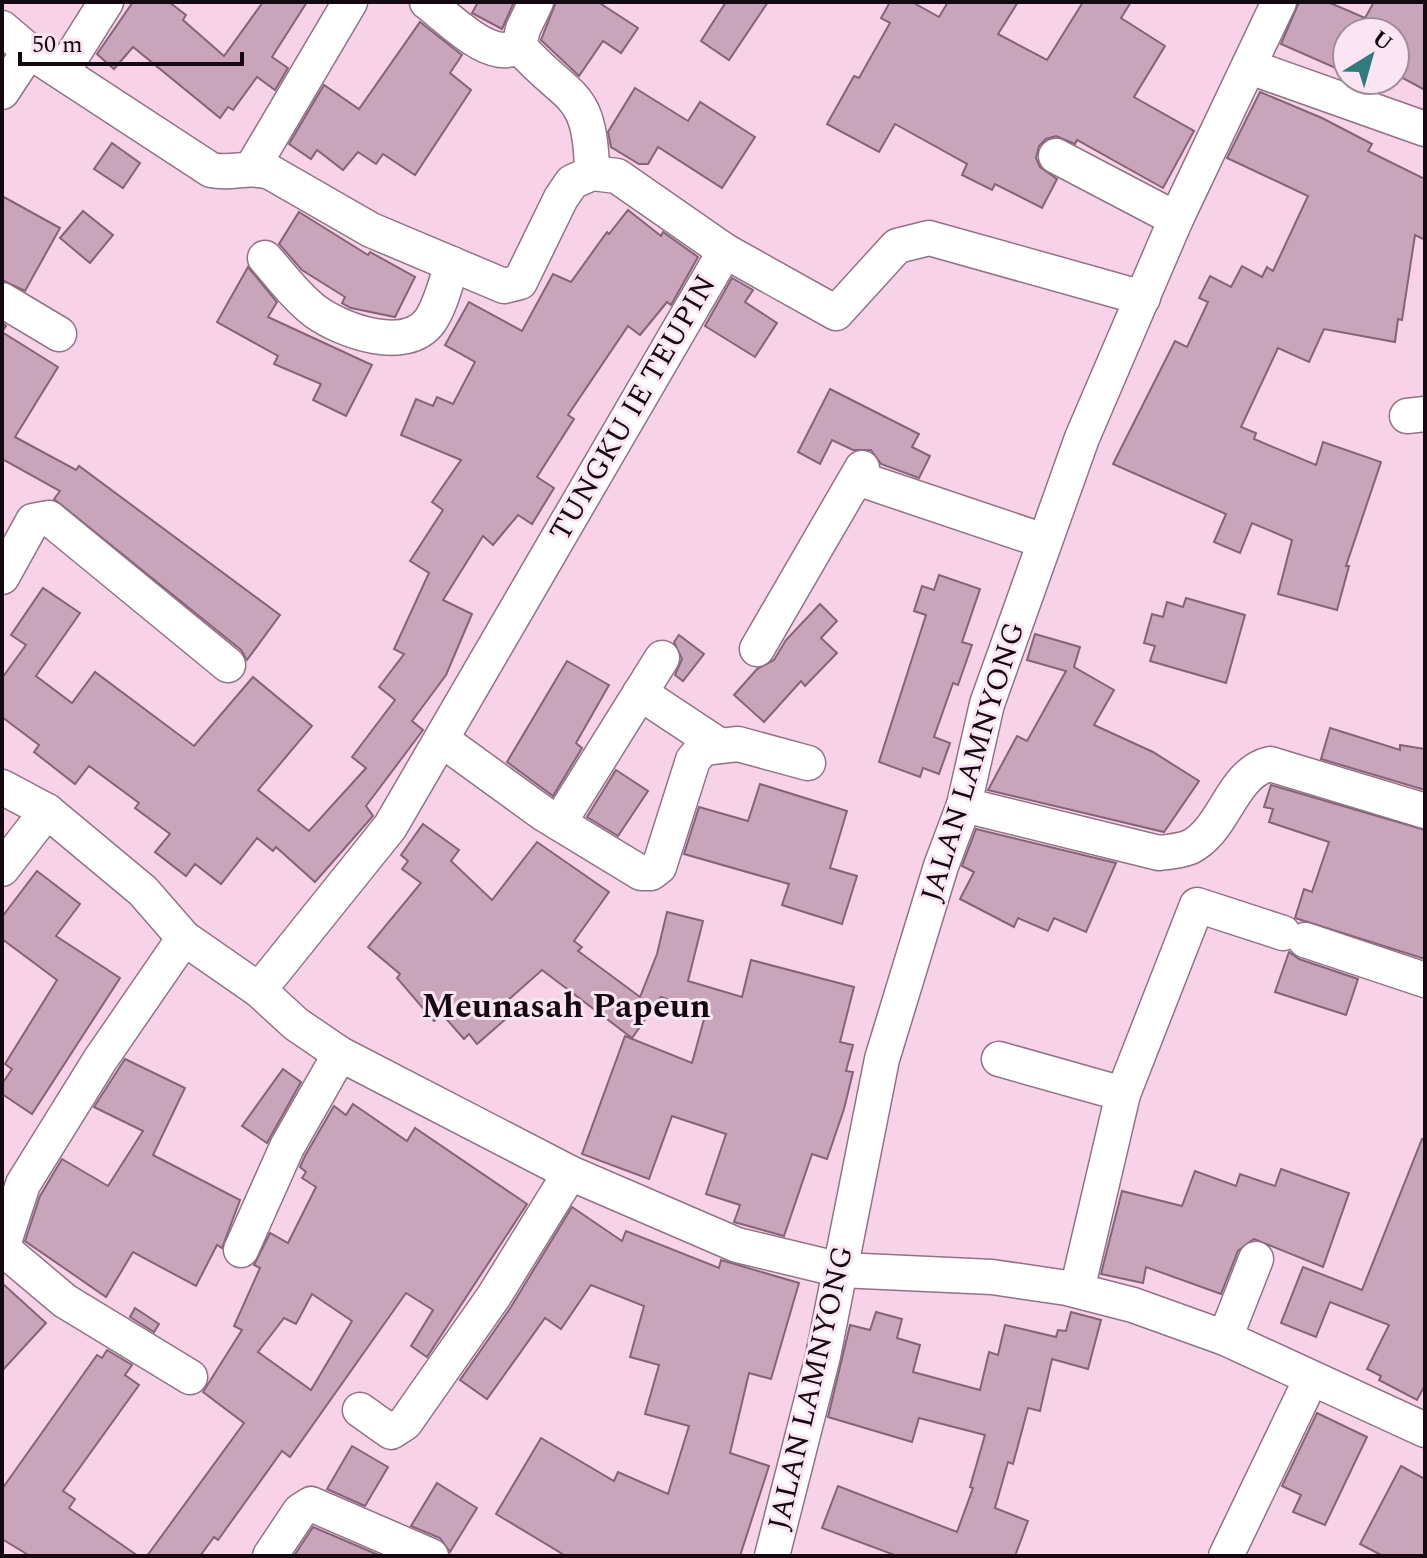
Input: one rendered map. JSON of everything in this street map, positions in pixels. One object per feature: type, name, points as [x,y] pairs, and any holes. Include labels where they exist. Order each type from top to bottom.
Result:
[{"type":"street","points":[[62,72],[106,2]]},
{"type":"street","points":[[252,168],[350,2]]},
{"type":"street","points":[[427,2],[483,44],[506,51],[519,46]]},
{"type":"street","points":[[519,46],[536,2]]},
{"type":"street","name":"JALAN LAMNYONG","points":[[772,1556],[823,1356],[882,1059],[941,866],[964,805],[987,704],[1082,438],[1176,219],[1279,2]]},
{"type":"street","points":[[2,28],[29,51],[211,170],[230,173],[252,168],[270,172],[371,230],[504,286],[517,284],[572,182],[592,173],[588,119],[578,101],[540,70],[519,46]]},
{"type":"street","points":[[2,92],[29,51]]},
{"type":"street","points":[[1250,67],[1425,129]]},
{"type":"street","points":[[1056,156],[1176,219]]},
{"type":"street","name":"TUNGKU IE TEUPIN","points":[[259,990],[390,827],[725,251],[617,176],[592,173]]},
{"type":"street","points":[[725,251],[836,313],[897,246],[929,238],[1143,298]]},
{"type":"street","points":[[265,258],[316,312],[368,335],[392,337],[415,334],[430,322],[452,264]]},
{"type":"street","points":[[2,300],[59,334]]},
{"type":"street","points":[[757,649],[860,473],[1044,541]]},
{"type":"street","points":[[2,577],[33,521],[49,518],[228,665]]},
{"type":"street","points":[[559,823],[662,658]]},
{"type":"street","points":[[640,693],[717,744]]},
{"type":"street","points":[[442,740],[628,868],[651,873],[659,867],[693,760],[703,748],[738,744],[808,763]]},
{"type":"street","points":[[964,805],[1159,853],[1178,851],[1201,839],[1249,776],[1260,766],[1270,764],[1425,811]]},
{"type":"street","points":[[2,787],[47,811],[143,891],[184,938],[259,990],[296,1024],[340,1054],[570,1173],[737,1245],[841,1270],[992,1277],[1077,1290],[1133,1305],[1225,1338],[1425,1430]]},
{"type":"street","points":[[2,869],[47,811]]},
{"type":"street","points":[[1077,1290],[1123,1094],[1197,905],[1425,980]]},
{"type":"street","points":[[184,938],[100,1060],[23,1184],[2,1248],[65,1301],[190,1377]]},
{"type":"street","points":[[241,1250],[287,1147],[340,1054]]},
{"type":"street","points":[[999,1059],[1123,1094]]},
{"type":"street","points":[[360,1410],[391,1432],[405,1423],[494,1296],[570,1173]]},
{"type":"street","points":[[1225,1338],[1256,1259]]},
{"type":"street","points":[[1226,1556],[1311,1379]]},
{"type":"street","points":[[270,1556],[300,1511],[311,1504],[431,1556]]},
{"type":"building","points":[[133,2],[169,2],[186,15],[183,20],[224,56],[263,2],[307,2],[272,57],[288,68],[275,90],[257,77],[233,110],[228,107],[220,118],[133,47],[114,69],[97,54]]},
{"type":"building","points":[[478,2],[514,2],[502,29],[472,13]]},
{"type":"building","points":[[556,2],[598,2],[638,28],[621,53],[603,41],[579,76],[541,40]]},
{"type":"building","points":[[726,2],[768,2],[729,60],[701,41]]},
{"type":"building","points":[[890,2],[912,2],[939,17],[948,2],[1018,2],[998,34],[1047,60],[1083,2],[1131,2],[1121,18],[1165,46],[1134,97],[1194,131],[1163,188],[1077,140],[1075,144],[1056,136],[1046,139],[1039,146],[1036,158],[1040,167],[1057,179],[1042,208],[995,184],[992,190],[962,175],[967,164],[895,124],[879,152],[827,124],[854,76],[859,78],[890,23],[881,18]]},
{"type":"building","points":[[1299,2],[1328,2],[1360,16],[1331,16],[1331,66],[1281,44]]},
{"type":"building","points":[[1374,2],[1425,2],[1425,90],[1411,83],[1411,16],[1366,16]]},
{"type":"building","points":[[420,22],[462,55],[450,73],[471,90],[415,175],[383,154],[376,164],[358,152],[343,170],[317,150],[311,159],[289,144],[324,85],[359,109]]},
{"type":"building","points":[[635,88],[688,121],[700,102],[755,137],[722,188],[658,147],[648,164],[639,164],[611,147],[608,132]]},
{"type":"building","points":[[1260,92],[1322,118],[1372,144],[1368,151],[1425,179],[1425,240],[1415,235],[1402,320],[1398,319],[1395,342],[1324,329],[1309,362],[1278,348],[1241,427],[1256,433],[1254,439],[1316,465],[1323,442],[1381,462],[1346,566],[1349,566],[1337,610],[1278,594],[1292,540],[1252,523],[1240,553],[1214,542],[1226,514],[1113,464],[1175,341],[1187,347],[1208,302],[1199,298],[1210,276],[1231,287],[1242,266],[1262,277],[1267,267],[1273,271],[1308,196],[1227,158]]},
{"type":"building","points":[[112,143],[140,163],[123,188],[94,169]]},
{"type":"building","points":[[2,196],[60,228],[25,291],[2,280]]},
{"type":"building","points":[[628,210],[661,236],[663,232],[698,257],[671,305],[667,302],[640,335],[628,326],[568,415],[574,419],[537,477],[554,488],[532,524],[518,515],[493,545],[483,536],[443,600],[472,614],[446,675],[412,721],[423,730],[366,806],[373,816],[315,882],[276,847],[273,851],[257,838],[221,884],[195,864],[186,876],[155,852],[170,834],[135,808],[139,803],[89,766],[75,784],[34,752],[39,745],[2,717],[2,678],[26,645],[11,635],[43,588],[80,613],[36,676],[72,703],[95,672],[194,746],[253,677],[312,726],[258,790],[309,831],[366,768],[352,757],[395,700],[379,687],[404,654],[394,649],[429,573],[410,561],[443,510],[432,502],[461,460],[401,435],[416,399],[433,406],[437,397],[453,404],[475,362],[445,345],[469,302],[522,331],[553,274],[571,282],[607,232],[609,234]]},
{"type":"building","points":[[83,211],[113,235],[90,263],[60,238]]},
{"type":"building","points":[[299,212],[368,255],[370,252],[415,277],[395,317],[351,308],[342,303],[345,297],[302,270],[279,244]]},
{"type":"building","points":[[248,267],[277,302],[268,317],[372,365],[346,416],[313,400],[321,384],[274,364],[278,356],[217,322]]},
{"type":"building","points":[[732,278],[753,290],[745,302],[777,323],[755,357],[705,326]]},
{"type":"building","points":[[2,332],[58,367],[15,437],[76,470],[79,466],[280,615],[247,660],[241,650],[54,499],[60,491],[2,459]]},
{"type":"building","points":[[830,389],[919,434],[912,447],[930,456],[919,478],[881,464],[871,450],[853,450],[832,440],[820,464],[798,452]]},
{"type":"building","points":[[939,575],[980,589],[962,642],[972,645],[958,685],[953,683],[934,737],[950,743],[939,774],[923,768],[920,777],[879,762],[926,615],[914,611],[922,586],[934,590]]},
{"type":"building","points":[[1186,598],[1245,615],[1226,683],[1150,661],[1155,646],[1144,643],[1152,614],[1163,617],[1167,602],[1183,607]]},
{"type":"building","points":[[820,604],[837,621],[821,638],[837,653],[805,686],[801,681],[764,722],[734,695],[757,669],[774,660],[786,640]]},
{"type":"building","points":[[1035,634],[1080,647],[1074,667],[1114,690],[1094,725],[1153,752],[1199,781],[1164,832],[988,790],[1017,736],[1027,741],[1066,671],[1027,660]]},
{"type":"building","points":[[679,635],[704,654],[683,681],[675,675],[682,659],[674,642]]},
{"type":"building","points":[[567,661],[609,685],[576,743],[582,748],[553,796],[507,762]]},
{"type":"building","points":[[1330,728],[1400,750],[1400,745],[1425,749],[1425,790],[1321,759]]},
{"type":"building","points":[[616,770],[648,791],[618,836],[587,817]]},
{"type":"building","points":[[760,784],[847,811],[830,868],[857,876],[842,924],[782,905],[789,884],[684,854],[699,807],[748,821]]},
{"type":"building","points":[[1271,785],[1425,830],[1425,959],[1295,918],[1304,889],[1312,892],[1329,842],[1269,822],[1273,809],[1264,807]]},
{"type":"building","points":[[423,824],[459,850],[451,861],[492,900],[537,842],[609,892],[574,941],[582,947],[578,951],[640,997],[657,954],[667,912],[703,921],[688,981],[742,997],[751,960],[854,987],[840,1042],[853,1045],[846,1071],[853,1072],[844,1109],[827,1159],[812,1154],[784,1236],[734,1222],[740,1205],[706,1194],[726,1134],[672,1116],[649,1179],[582,1154],[625,1036],[692,1063],[706,1012],[661,997],[632,1038],[542,970],[507,1001],[516,1010],[477,1044],[469,1034],[464,1039],[442,1014],[434,1021],[397,978],[400,974],[368,947],[421,883],[402,869],[408,861],[401,855]]},
{"type":"building","points":[[976,829],[1116,863],[1086,932],[1054,918],[1048,931],[1018,918],[1014,927],[960,899],[974,872],[962,866]]},
{"type":"building","points":[[37,871],[80,904],[56,936],[120,978],[32,1114],[2,1094],[2,1084],[12,1069],[5,1064],[57,980],[2,939],[2,917]]},
{"type":"building","points":[[1289,952],[1299,959],[1358,979],[1346,1015],[1275,992]]},
{"type":"building","points":[[125,1059],[185,1088],[153,1155],[240,1200],[222,1248],[217,1245],[196,1286],[133,1252],[106,1297],[25,1241],[40,1196],[62,1159],[108,1186],[143,1131],[94,1107]]},
{"type":"building","points":[[283,1069],[301,1082],[267,1143],[242,1126]]},
{"type":"building","points":[[353,1104],[407,1141],[415,1128],[527,1204],[427,1357],[411,1346],[433,1310],[406,1293],[290,1457],[282,1451],[218,1540],[214,1537],[200,1556],[147,1556],[244,1423],[203,1392],[242,1330],[234,1326],[260,1268],[254,1265],[270,1233],[288,1243],[316,1187],[302,1178],[306,1172],[300,1167],[305,1156],[334,1106],[346,1115]],"holes":[[[312,1294],[352,1321],[311,1390],[258,1352],[284,1318],[296,1324]]]},
{"type":"building","points":[[1422,1139],[1425,1140],[1425,1385],[1417,1400],[1379,1380],[1381,1376],[1367,1369],[1389,1325],[1330,1302],[1316,1337],[1281,1323],[1303,1267],[1362,1290]]},
{"type":"building","points":[[1281,1169],[1349,1193],[1323,1267],[1254,1239],[1238,1251],[1221,1294],[1146,1267],[1143,1283],[1101,1274],[1122,1191],[1182,1206],[1195,1171],[1236,1186],[1240,1174],[1275,1186]]},
{"type":"building","points":[[572,1207],[622,1241],[626,1231],[719,1268],[721,1260],[799,1283],[771,1379],[749,1373],[730,1453],[769,1466],[740,1556],[566,1556],[496,1514],[541,1438],[614,1481],[618,1472],[668,1494],[689,1426],[645,1414],[659,1365],[630,1357],[644,1306],[591,1285],[561,1329],[545,1318],[487,1399],[460,1380],[511,1307]]},
{"type":"building","points":[[2,1283],[46,1323],[2,1371]]},
{"type":"building","points":[[135,1308],[159,1324],[154,1332],[130,1317]]},
{"type":"building","points":[[876,1312],[902,1319],[897,1338],[920,1345],[913,1372],[980,1390],[989,1352],[998,1355],[1005,1325],[1056,1337],[1058,1330],[1066,1331],[1071,1312],[1101,1320],[1088,1369],[1052,1359],[1040,1411],[1028,1408],[1013,1464],[1008,1462],[995,1508],[1028,1521],[1015,1556],[897,1556],[822,1528],[838,1486],[957,1532],[973,1488],[970,1487],[985,1435],[919,1418],[912,1442],[828,1417],[850,1325],[870,1330]]},
{"type":"building","points":[[107,1350],[132,1365],[125,1375],[139,1385],[63,1491],[75,1499],[69,1508],[138,1556],[30,1556],[2,1539],[2,1489],[97,1355],[102,1358]]},
{"type":"building","points":[[1317,1413],[1367,1437],[1325,1525],[1293,1512],[1301,1495],[1282,1486]]},
{"type":"building","points":[[352,1446],[388,1467],[365,1506],[327,1489]]},
{"type":"building","points":[[1401,1466],[1425,1479],[1425,1556],[1383,1556],[1360,1544]]},
{"type":"building","points":[[437,1483],[477,1508],[450,1552],[440,1538],[411,1526]]},
{"type":"building","points":[[313,1527],[381,1556],[294,1556]]},
{"type":"district","name":"Meunasah Papeun","points":[[566,1007]]}]
